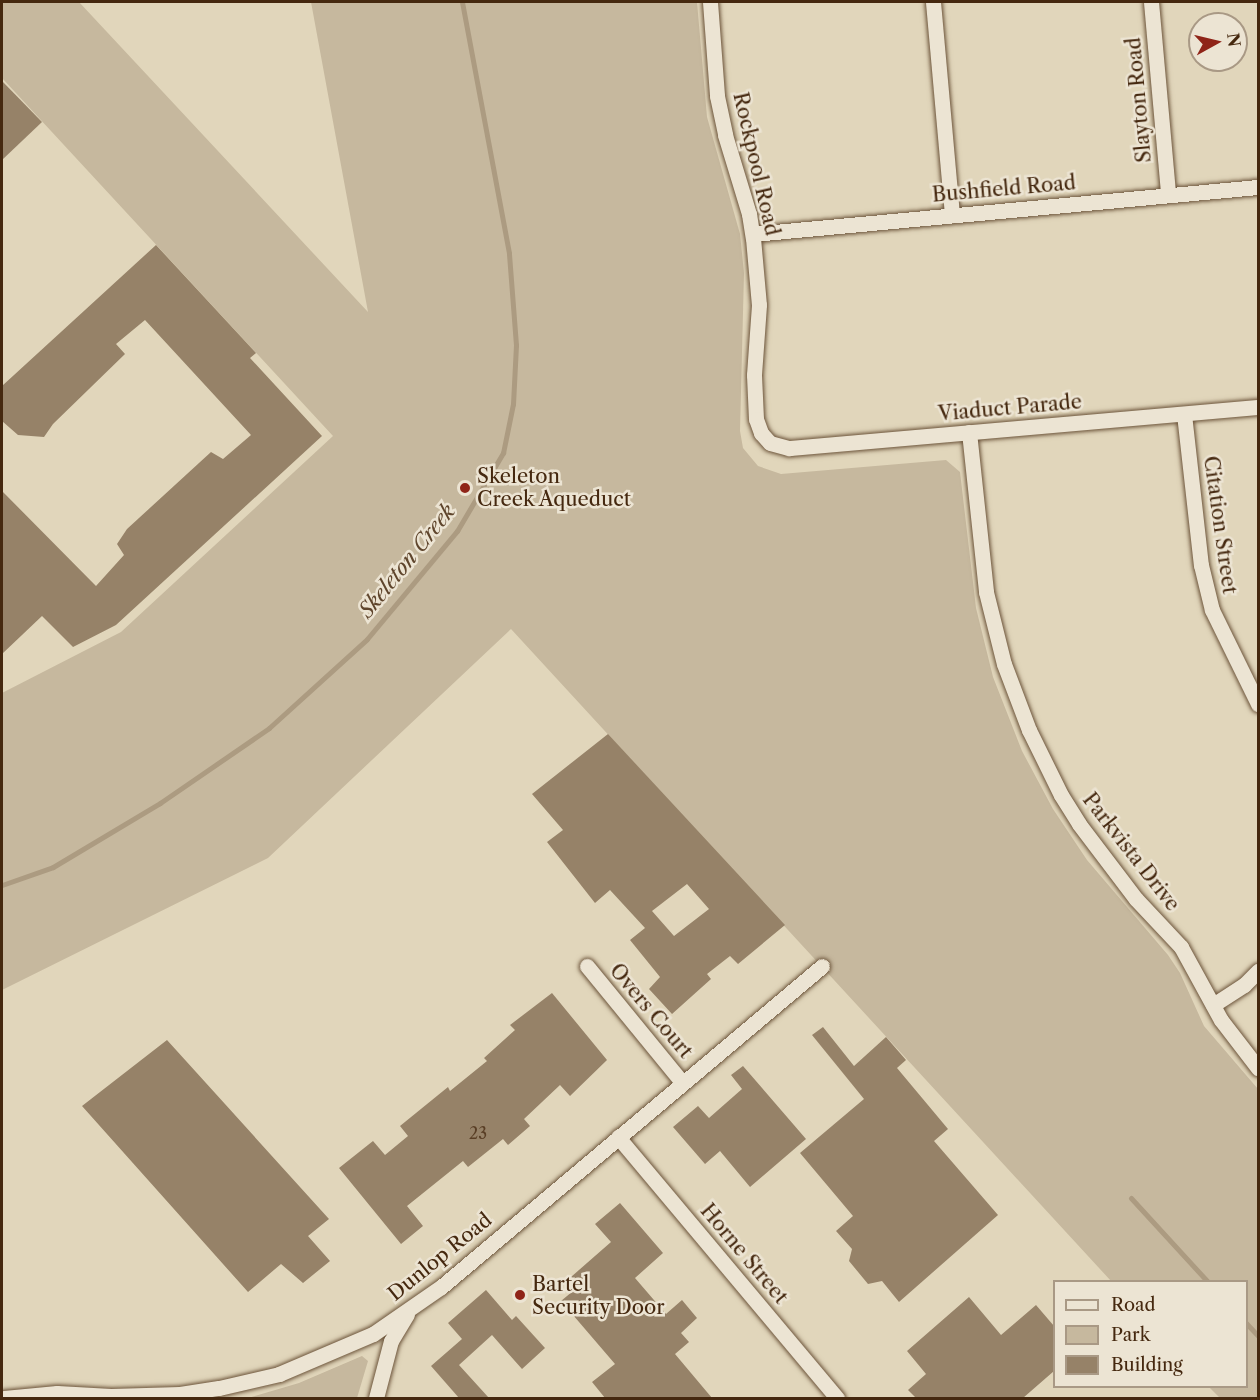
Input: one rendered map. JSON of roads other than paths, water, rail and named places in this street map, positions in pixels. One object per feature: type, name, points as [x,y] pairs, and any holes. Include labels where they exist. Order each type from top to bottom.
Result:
[{"type":"street","name":"Rockpool Road","points":[[710,2],[719,107],[753,234],[759,305],[754,375],[756,419],[761,432],[768,441]]},
{"type":"street","points":[[933,2],[952,215]]},
{"type":"street","name":"Slayton Road","points":[[1151,2],[1168,194]]},
{"type":"street","name":"Bushfield Road","points":[[753,234],[1258,187]]},
{"type":"street","name":"Viaduct Parade","points":[[768,441],[776,446],[789,448],[1258,407]]},
{"type":"street","name":"Citation Street","points":[[1184,414],[1198,547],[1212,610],[1258,704]]},
{"type":"street","name":"Parkvista Drive","points":[[969,432],[981,561],[994,631],[1029,730],[1061,795],[1079,824],[1136,899],[1181,947],[1236,1043],[1258,1068]]},
{"type":"street","name":"Overs Court","points":[[587,966],[682,1082]]},
{"type":"street","name":"Dunlop Road","points":[[4,1398],[57,1393],[118,1397],[180,1394],[261,1380],[373,1334],[409,1311],[822,966]]},
{"type":"street","points":[[1213,1005],[1244,985],[1258,971]]},
{"type":"street","name":"Horne Street","points":[[618,1137],[837,1398]]},
{"type":"street","points":[[376,1398],[391,1341],[409,1311]]},
{"type":"waterway","name":"Skeleton Creek","points":[[2,885],[53,867],[160,803],[269,728],[367,639],[457,531],[503,453],[513,404],[516,345],[509,253],[462,2]]},
{"type":"waterway","points":[[1131,1198],[1206,1280]]},
{"type":"waterway","points":[[1248,1325],[1258,1336]]},
{"type":"place","name":"Skeleton Creek Aqueduct","points":[[465,488]]},
{"type":"place","name":"Bartel Security Door","points":[[520,1295]]}]
